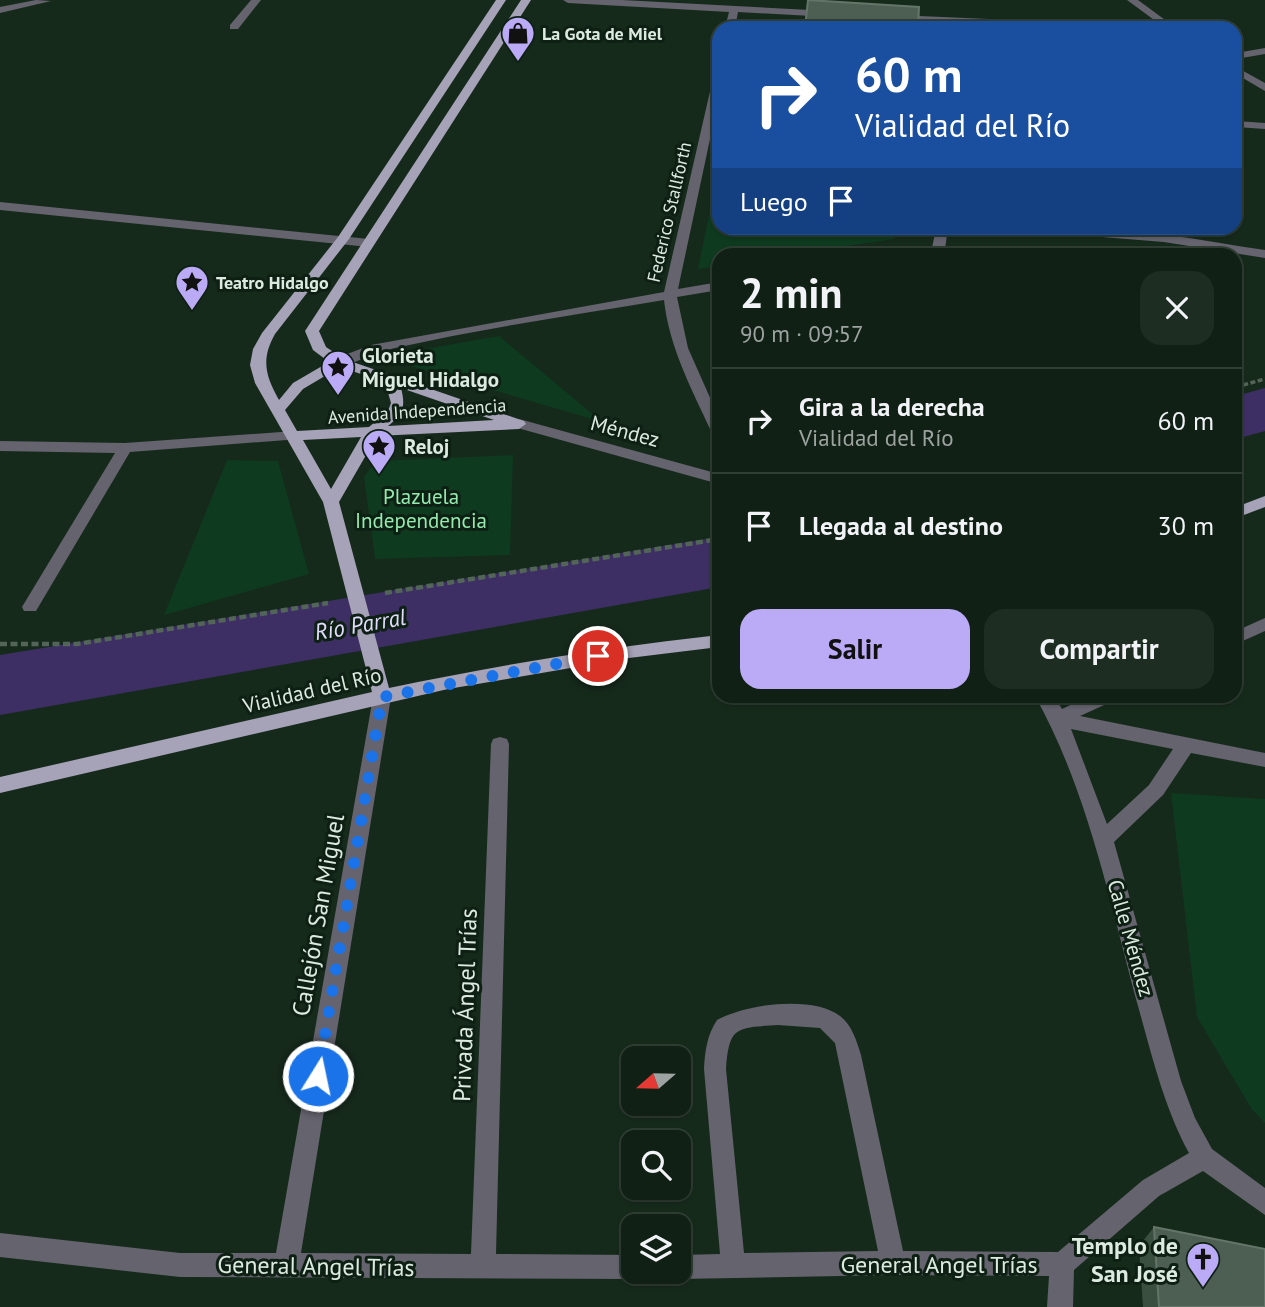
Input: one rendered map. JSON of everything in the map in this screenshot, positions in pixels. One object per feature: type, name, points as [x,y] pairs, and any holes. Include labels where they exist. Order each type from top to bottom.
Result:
[{"type":"main road","points":[[382,697],[331,502],[295,436],[276,411],[262,383],[257,365],[260,349],[269,333],[343,239],[501,0]]},
{"type":"main road","name":"Avenida Independencia","points":[[519,424],[339,362],[319,349],[313,342],[312,331],[526,0]]},
{"type":"main road","points":[[276,411],[298,386],[339,362]]},
{"type":"main road","points":[[331,502],[371,433],[394,413],[398,403],[391,380]]},
{"type":"main road","name":"Avenida Independencia","points":[[295,436],[519,424]]},
{"type":"main road","points":[[1242,511],[1265,501]]},
{"type":"main road","name":"Vialidad del Río","points":[[0,785],[382,697],[621,652],[712,642]]},
{"type":"street","points":[[23,0],[50,1]]},
{"type":"street","points":[[234,27],[256,0]]},
{"type":"street","points":[[568,0],[842,14]]},
{"type":"street","points":[[1132,0],[1161,21]]},
{"type":"street","points":[[0,10],[50,1]]},
{"type":"street","points":[[732,21],[734,10]]},
{"type":"street","points":[[879,16],[918,21]]},
{"type":"street","points":[[1242,55],[1265,51]]},
{"type":"street","points":[[1242,74],[1265,88]]},
{"type":"street","name":"Federico Stallforth","points":[[712,105],[670,294],[671,317],[676,336],[712,417]]},
{"type":"street","points":[[1242,124],[1265,126]]},
{"type":"street","points":[[0,206],[369,243]]},
{"type":"street","points":[[1174,235],[1236,248]]},
{"type":"street","points":[[1242,249],[1265,254]]},
{"type":"street","points":[[339,362],[371,349],[410,340],[712,287]]},
{"type":"street","name":"Méndez","points":[[519,424],[712,477]]},
{"type":"street","points":[[0,446],[125,448],[295,436]]},
{"type":"street","points":[[30,607],[125,448]]},
{"type":"street","points":[[1242,635],[1265,624]]},
{"type":"street","name":"Callejón San Miguel","points":[[286,1266],[382,697]]},
{"type":"street","name":"Calle Méndez","points":[[1048,703],[1058,719],[1103,841],[1170,1081],[1185,1123],[1204,1157]]},
{"type":"street","points":[[1058,719],[1092,703]]},
{"type":"street","points":[[1058,719],[1265,760]]},
{"type":"street","name":"Privada Ángel Trías","points":[[483,1268],[500,744]]},
{"type":"street","points":[[1103,841],[1156,790],[1186,745]]},
{"type":"street","points":[[733,1266],[715,1069],[716,1043],[725,1027],[740,1020],[779,1015],[818,1015],[832,1023],[842,1035],[850,1055],[893,1263]]},
{"type":"street","points":[[1204,1157],[1265,1203]]},
{"type":"street","name":"General Angel Trías","points":[[691,1267],[893,1263],[1062,1264],[1151,1188],[1204,1157]]},
{"type":"street","name":"General Angel Trías","points":[[0,1245],[180,1265],[621,1268]]},
{"type":"street","points":[[1060,1307],[1062,1264]]},
{"type":"path","points":[[1242,385],[1265,379]]},
{"type":"green space","points":[[712,200],[712,235],[894,235],[894,239],[833,248],[712,248],[712,267],[698,269]]},
{"type":"green space","points":[[499,336],[602,422],[380,357]]},
{"type":"green space","name":"Plazuela Independencia","points":[[513,455],[510,555],[375,559],[364,477],[376,461]]},
{"type":"green space","points":[[227,460],[278,461],[309,574],[164,615]]},
{"type":"green space","points":[[1171,793],[1265,799],[1265,1123],[1251,1108],[1197,1017]]},
{"type":"building","points":[[808,0],[919,7],[918,21],[806,21]]},
{"type":"building","name":"Templo de San José","points":[[1154,1227],[1265,1249],[1265,1307],[1159,1307]]},
{"type":"waterway","name":"Río Parral","points":[[1242,417],[1265,408]]},
{"type":"waterway","name":"Río Parral","points":[[0,685],[712,563]]},
{"type":"place","name":"La Gota de Miel","points":[[518,63]]},
{"type":"place","name":"Teatro Hidalgo","points":[[192,312]]},
{"type":"place","name":"Glorieta Miguel Hidalgo","points":[[338,397]]},
{"type":"place","name":"Reloj","points":[[379,476]]},
{"type":"place","name":"Templo de San José","points":[[1203,1289]]},
{"type":"route","points":[[318,1076],[382,697],[598,656]]}]
